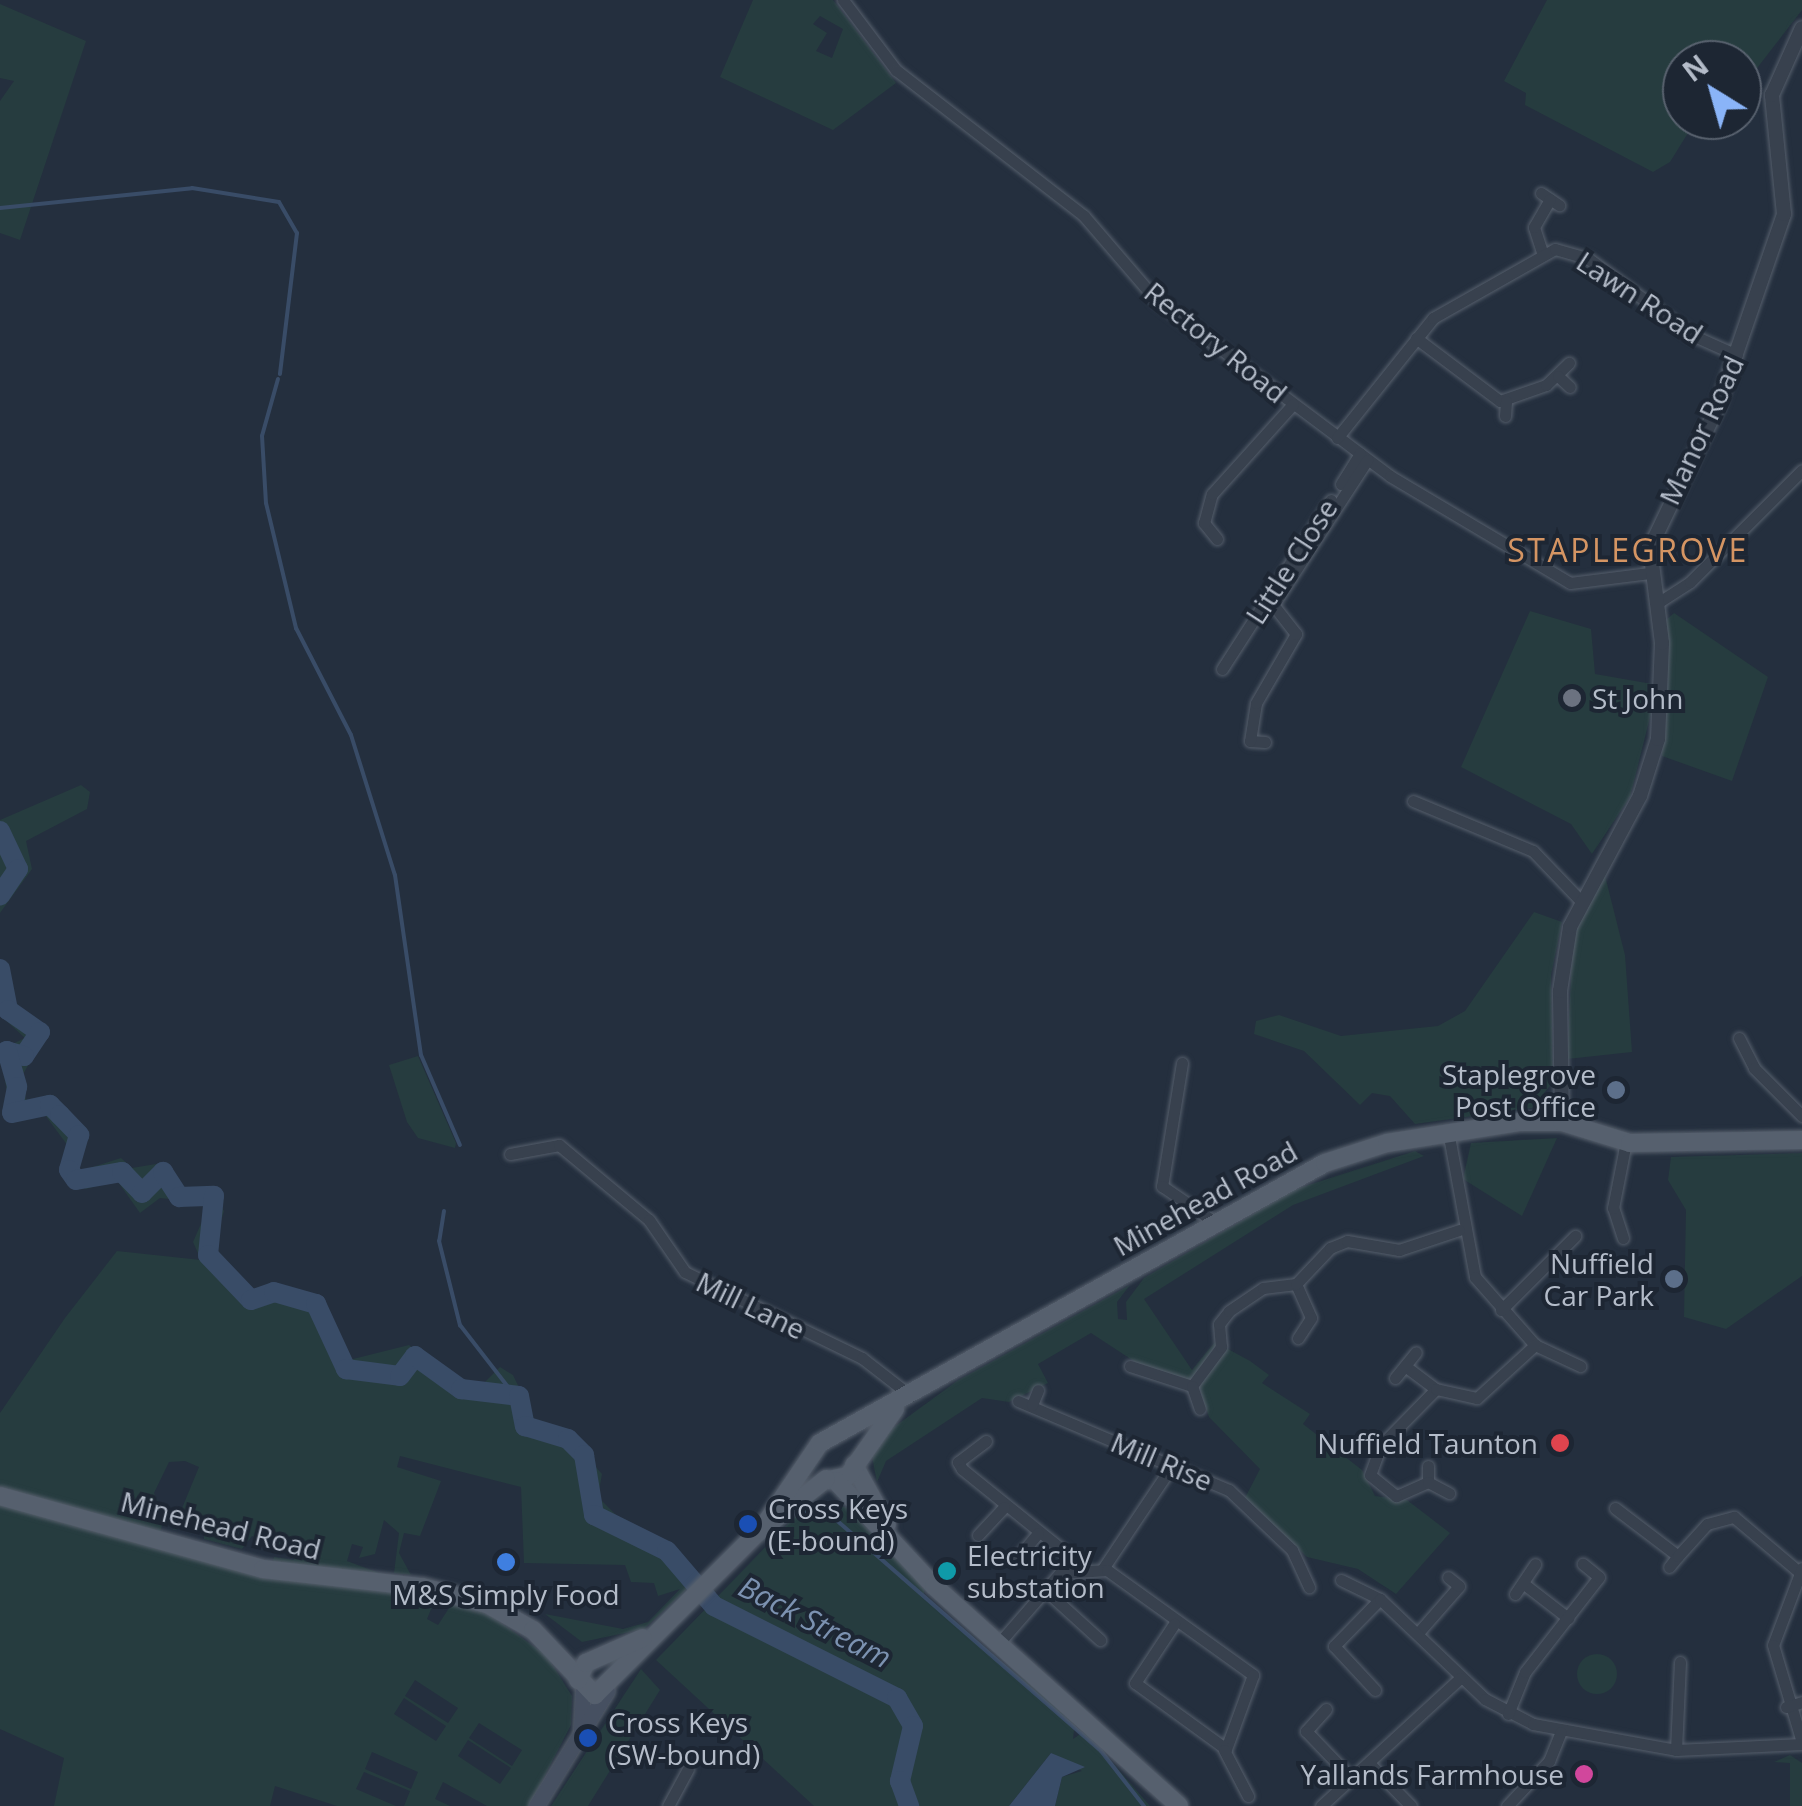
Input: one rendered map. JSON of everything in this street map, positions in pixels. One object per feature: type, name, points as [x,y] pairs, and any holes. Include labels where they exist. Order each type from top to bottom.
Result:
[{"type":"main road","name":"Minehead Road","points":[[812,1456],[836,1438],[1325,1164],[1448,1131],[1562,1122]]},
{"type":"main road","points":[[1562,1122],[1626,1142],[1802,1140]]},
{"type":"main road","name":"Minehead Road","points":[[831,1480],[855,1462],[907,1398]]},
{"type":"main road","points":[[836,1438],[855,1462],[894,1539]]},
{"type":"main road","points":[[761,1530],[812,1456],[831,1480],[999,1643],[1179,1806]]},
{"type":"main road","points":[[536,1806],[610,1683],[652,1635],[761,1530],[831,1480]]},
{"type":"main road","name":"Minehead Road","points":[[0,1496],[263,1570],[449,1592],[592,1662],[610,1683]]},
{"type":"main road","points":[[581,1729],[580,1686],[592,1662],[652,1635]]},
{"type":"main road","name":"Minehead Road","points":[[540,1637],[580,1686]]},
{"type":"main road","points":[[580,1686],[610,1683]]},
{"type":"main road","points":[[1127,1757],[1162,1806]]},
{"type":"street","name":"Rectory Road","points":[[844,0],[903,76],[1067,200],[1157,301],[1337,438],[1555,577],[1585,584],[1648,573]]},
{"type":"street","name":"Manor Road","points":[[1562,1122],[1561,977],[1580,900],[1654,755],[1656,604],[1648,573],[1653,533],[1737,356],[1784,214],[1772,95],[1802,28]]},
{"type":"street","name":"Lawn Road","points":[[1542,252],[1534,227],[1550,199]]},
{"type":"street","name":"Lawn Road","points":[[1337,438],[1440,312],[1542,252],[1577,252],[1692,335],[1737,356]]},
{"type":"street","points":[[1416,338],[1506,401]]},
{"type":"street","points":[[1506,401],[1558,376],[1569,363]]},
{"type":"street","points":[[1558,376],[1570,387]]},
{"type":"street","points":[[1505,416],[1506,401]]},
{"type":"street","points":[[1217,539],[1204,523],[1212,494],[1293,404]]},
{"type":"street","points":[[1265,742],[1250,741],[1256,702],[1296,634],[1273,605],[1364,457]]},
{"type":"street","name":"Little Close","points":[[1222,668],[1364,457]]},
{"type":"street","points":[[1656,604],[1690,582],[1802,470]]},
{"type":"street","points":[[1414,800],[1532,851],[1580,900]]},
{"type":"street","points":[[1739,1038],[1754,1068],[1802,1116]]},
{"type":"street","points":[[1182,1062],[1162,1186],[1220,1226]]},
{"type":"street","points":[[1448,1131],[1460,1230],[1475,1277],[1500,1310],[1536,1344],[1580,1366]]},
{"type":"street","points":[[1623,1238],[1614,1208],[1626,1142]]},
{"type":"street","name":"Mill Lane","points":[[510,1154],[558,1144],[650,1220],[685,1272],[862,1358],[907,1398]]},
{"type":"street","points":[[1192,1386],[1221,1347],[1219,1324],[1229,1312],[1263,1288],[1296,1284],[1338,1243],[1399,1250],[1460,1230]]},
{"type":"street","points":[[1500,1310],[1558,1259],[1576,1236]]},
{"type":"street","points":[[1545,1250],[1558,1259]]},
{"type":"street","points":[[1296,1284],[1317,1317],[1298,1338]]},
{"type":"street","points":[[1405,1366],[1436,1389],[1478,1398],[1536,1344]]},
{"type":"street","points":[[1395,1378],[1416,1352]]},
{"type":"street","points":[[1130,1366],[1148,1378],[1192,1386]]},
{"type":"street","points":[[1140,1391],[1148,1378]]},
{"type":"street","points":[[1192,1386],[1200,1409]]},
{"type":"street","points":[[1436,1389],[1370,1464],[1386,1494],[1428,1482],[1449,1493]]},
{"type":"street","points":[[1032,1405],[1038,1390]]},
{"type":"street","name":"Mill Rise","points":[[1018,1401],[1174,1463],[1258,1513],[1308,1571],[1309,1586]]},
{"type":"street","points":[[942,1470],[986,1441]]},
{"type":"street","points":[[958,1462],[1004,1507],[1065,1552],[1070,1569]]},
{"type":"street","points":[[1102,1570],[1174,1463]]},
{"type":"street","points":[[1428,1466],[1428,1482]]},
{"type":"street","points":[[1633,1514],[1640,1502]]},
{"type":"street","points":[[978,1535],[1004,1507]]},
{"type":"street","points":[[1615,1508],[1633,1514],[1678,1556]]},
{"type":"street","points":[[1341,1580],[1380,1599],[1460,1678],[1508,1714],[1561,1732],[1676,1750],[1802,1742],[1786,1707],[1774,1631],[1800,1570],[1734,1517],[1706,1524],[1669,1567]]},
{"type":"street","points":[[1018,1557],[1038,1533]]},
{"type":"street","points":[[1536,1564],[1519,1589],[1568,1618]]},
{"type":"street","points":[[1508,1714],[1525,1672],[1599,1577],[1583,1564]]},
{"type":"street","points":[[999,1643],[1044,1589],[1070,1569],[1102,1570],[1174,1624],[1253,1675],[1224,1750]]},
{"type":"street","points":[[1418,1634],[1464,1590],[1448,1577]]},
{"type":"street","points":[[1044,1589],[1100,1640]]},
{"type":"street","points":[[1366,1688],[1334,1646],[1380,1599]]},
{"type":"street","points":[[1174,1624],[1135,1683],[1224,1750],[1248,1796]]},
{"type":"street","points":[[1676,1750],[1680,1662]]},
{"type":"street","points":[[1321,1806],[1460,1678]]},
{"type":"street","points":[[1786,1707],[1802,1702]]},
{"type":"street","points":[[1326,1708],[1301,1736],[1351,1778]]},
{"type":"street","points":[[1500,1803],[1549,1761],[1561,1732]]},
{"type":"street","points":[[1369,1763],[1411,1806]]},
{"type":"street","points":[[673,1804],[688,1769]]},
{"type":"green space","points":[[753,0],[833,0],[896,83],[833,130],[720,77]],"holes":[[[820,16],[843,29],[832,58],[816,51],[827,33],[813,24]]]},
{"type":"green space","points":[[1547,0],[1802,0],[1802,10],[1762,62],[1762,40],[1662,40],[1662,140],[1684,140],[1670,162],[1653,172],[1525,105],[1526,93],[1504,81]]},
{"type":"green space","points":[[0,4],[86,41],[20,240],[0,233],[0,101],[14,81],[0,78]]},
{"type":"green space","points":[[1530,611],[1591,629],[1595,674],[1658,685],[1630,797],[1592,854],[1571,824],[1461,767]]},
{"type":"green space","points":[[1674,613],[1768,677],[1732,781],[1662,756],[1665,621]]},
{"type":"green space","points":[[81,785],[90,792],[87,809],[26,841],[32,869],[0,913],[0,820]]},
{"type":"green space","points":[[1604,872],[1625,955],[1632,1052],[1567,1059],[1573,936]]},
{"type":"green space","points":[[1534,912],[1562,922],[1551,975],[1553,1082],[1532,1108],[1415,1124],[1390,1096],[1372,1093],[1360,1105],[1304,1051],[1254,1034],[1256,1021],[1279,1015],[1341,1036],[1438,1026],[1465,1011]]},
{"type":"green space","points":[[0,962],[15,1008],[47,1032],[22,1076],[26,1100],[53,1095],[83,1137],[77,1172],[121,1158],[132,1168],[162,1163],[179,1188],[210,1190],[224,1211],[212,1252],[250,1291],[281,1287],[324,1303],[345,1361],[409,1345],[450,1377],[484,1383],[500,1367],[513,1375],[534,1419],[568,1436],[602,1474],[598,1497],[631,1530],[687,1561],[695,1572],[685,1591],[644,1629],[582,1642],[545,1614],[623,1629],[648,1622],[680,1589],[658,1596],[654,1583],[631,1582],[625,1565],[524,1563],[521,1487],[400,1456],[397,1467],[441,1481],[420,1536],[404,1533],[399,1553],[411,1575],[394,1573],[399,1533],[384,1520],[375,1554],[359,1558],[363,1547],[352,1544],[347,1561],[382,1574],[272,1565],[274,1557],[294,1560],[289,1542],[280,1548],[252,1536],[242,1549],[204,1539],[204,1525],[173,1530],[199,1467],[185,1461],[169,1462],[154,1493],[165,1516],[160,1532],[0,1490],[0,1413],[65,1318],[117,1251],[201,1260],[193,1242],[210,1203],[160,1198],[140,1213],[116,1179],[86,1189],[60,1171],[68,1146],[45,1115],[12,1123],[0,1050],[25,1038],[0,1015]]},
{"type":"green space","points":[[418,1056],[455,1148],[418,1138],[407,1122],[389,1065]]},
{"type":"green space","points":[[1557,1138],[1522,1216],[1463,1179],[1471,1143]]},
{"type":"green space","points":[[1415,1151],[1424,1156],[1293,1205],[1144,1299],[1192,1370],[1215,1342],[1250,1361],[1269,1375],[1262,1383],[1310,1414],[1303,1424],[1362,1470],[1375,1496],[1407,1500],[1450,1533],[1396,1594],[1358,1569],[1307,1557],[1245,1498],[1260,1469],[1209,1417],[1198,1384],[1149,1371],[1091,1333],[1038,1364],[1048,1383],[1009,1402],[982,1398],[886,1461],[877,1482],[872,1457],[890,1430],[957,1381],[1130,1285],[1117,1302],[1118,1319],[1127,1320],[1126,1302],[1144,1278],[1296,1189]]},
{"type":"green space","points":[[1802,1153],[1802,1276],[1726,1329],[1684,1317],[1686,1210],[1668,1180],[1671,1157]]},
{"type":"green space","points":[[0,1502],[287,1580],[437,1595],[427,1619],[438,1625],[453,1602],[482,1609],[547,1656],[572,1696],[571,1725],[529,1806],[487,1806],[443,1782],[435,1799],[450,1806],[404,1806],[410,1791],[364,1772],[356,1789],[396,1806],[337,1806],[275,1786],[270,1806],[54,1806],[64,1758],[0,1729]],"holes":[[[415,1680],[458,1708],[448,1723],[405,1696]],[[404,1698],[446,1726],[436,1741],[394,1714]],[[479,1723],[522,1750],[512,1766],[469,1738]],[[468,1740],[511,1768],[500,1784],[458,1756]],[[372,1752],[418,1772],[411,1789],[365,1769]]]},
{"type":"green space","points":[[808,1503],[846,1507],[925,1589],[923,1598],[1075,1721],[1073,1739],[1085,1731],[1150,1806],[1055,1806],[1062,1777],[1082,1771],[1051,1753],[1009,1806],[814,1806],[656,1660]]},
{"type":"green space","points":[[1597,1654],[1611,1660],[1617,1674],[1611,1688],[1597,1694],[1583,1688],[1577,1674],[1583,1660]]},
{"type":"green space","points":[[641,1669],[660,1690],[588,1806],[551,1806]]},
{"type":"green space","points":[[1790,1755],[1802,1763],[1802,1806],[1790,1806],[1790,1763],[1774,1762]]},
{"type":"water","points":[[1051,1753],[1085,1767],[1062,1777],[1055,1806],[1009,1806]]},
{"type":"waterway","points":[[0,208],[192,188],[279,202],[297,233],[280,374]]},
{"type":"waterway","points":[[278,379],[262,436],[266,503],[296,628],[351,735],[395,875],[421,1055],[460,1145]]},
{"type":"waterway","name":"Back Stream","points":[[0,831],[18,869],[0,896]]},
{"type":"waterway","name":"Back Stream","points":[[0,969],[8,1010],[40,1032],[24,1056],[7,1051],[17,1087],[12,1113],[50,1105],[60,1115],[79,1135],[69,1170],[76,1180],[122,1172],[142,1193],[163,1172],[179,1197],[214,1196],[208,1255],[251,1300],[274,1292],[316,1304],[346,1369],[400,1376],[415,1356],[461,1389],[519,1396],[525,1426],[568,1439],[584,1455],[594,1515],[667,1551],[714,1606],[897,1698],[913,1726],[900,1781],[909,1806]]},
{"type":"waterway","points":[[444,1211],[439,1241],[460,1325],[512,1392]]},
{"type":"waterway","points":[[798,1512],[834,1518],[1101,1751],[1144,1806]]},
{"type":"place","name":"St John","points":[[1572,698]]},
{"type":"place","name":"Staplegrove Post Office","points":[[1616,1090]]},
{"type":"place","name":"Nuffield Car Park","points":[[1674,1279]]},
{"type":"place","name":"Nuffield Taunton","points":[[1560,1443]]},
{"type":"place","name":"Cross Keys (E-bound)","points":[[748,1524]]},
{"type":"place","name":"M&S Simply Food","points":[[506,1562]]},
{"type":"place","name":"Electricity substation","points":[[947,1571]]},
{"type":"place","name":"Cross Keys (SW-bound)","points":[[588,1738]]},
{"type":"place","name":"Yallands Farmhouse","points":[[1584,1774]]},
{"type":"district","name":"STAPLEGROVE","points":[[1628,550]]}]
